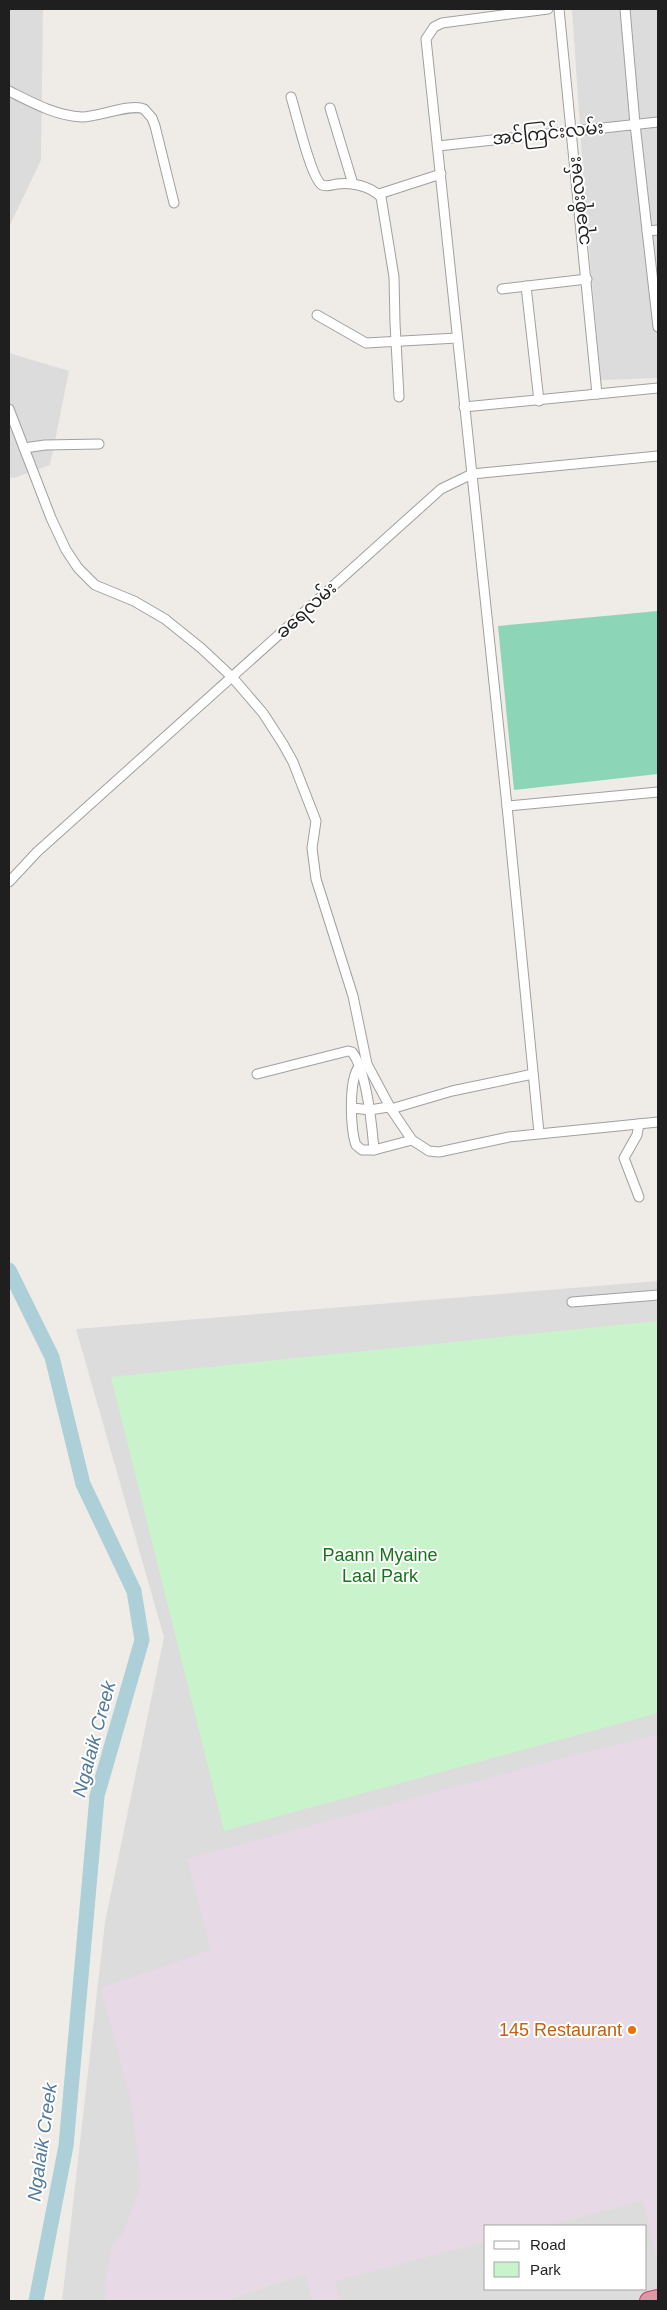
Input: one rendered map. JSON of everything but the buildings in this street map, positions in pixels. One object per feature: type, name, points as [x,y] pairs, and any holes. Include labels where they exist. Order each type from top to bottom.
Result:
[{"type":"highway","points":[[648,2301],[658,2299]]},
{"type":"street","points":[[539,1133],[507,806],[426,40],[429,31],[442,22],[548,9]]},
{"type":"street","name":"သုခစိုးလမ်း","points":[[559,9],[597,394]]},
{"type":"street","points":[[625,9],[634,124],[658,327]]},
{"type":"street","points":[[9,91],[38,106],[82,117],[108,114],[129,108],[144,109],[155,126],[174,203]]},
{"type":"street","points":[[291,97],[310,167],[317,180],[327,186],[353,184],[379,194],[441,174]]},
{"type":"street","points":[[330,108],[353,184]]},
{"type":"street","name":"အင်ကြင်းလမ်း","points":[[438,146],[658,122]]},
{"type":"street","points":[[379,194],[382,200],[394,277],[399,397]]},
{"type":"street","points":[[646,231],[658,230]]},
{"type":"street","points":[[502,290],[587,279]]},
{"type":"street","points":[[526,286],[539,401]]},
{"type":"street","points":[[317,315],[366,343],[457,338]]},
{"type":"street","points":[[464,407],[658,388]]},
{"type":"street","points":[[9,409],[44,502],[66,550],[87,578],[103,589],[134,601],[164,619],[232,677],[263,713],[293,762],[316,821],[312,848],[316,880],[353,996],[374,1150]]},
{"type":"street","points":[[24,448],[45,445],[99,444]]},
{"type":"street","name":"ခရေလမ်း","points":[[9,882],[37,852],[441,489],[472,474],[658,456]]},
{"type":"street","points":[[507,806],[658,792]]},
{"type":"street","points":[[257,1074],[348,1051],[354,1054],[363,1064],[412,1140],[429,1151],[439,1152],[509,1137],[539,1133],[658,1122]]},
{"type":"street","points":[[363,1064],[354,1075],[352,1087],[356,1145],[362,1150],[374,1150],[412,1140]]},
{"type":"street","points":[[352,1108],[370,1110],[391,1109],[452,1091],[533,1074]]},
{"type":"street","points":[[639,1124],[637,1135],[624,1158],[639,1197]]},
{"type":"street","points":[[572,1302],[658,1295]]},
{"type":"shaded area","points":[[9,9],[43,9],[41,160],[9,227]]},
{"type":"shaded area","points":[[572,9],[658,9],[658,378],[601,380],[586,216]]},
{"type":"shaded area","points":[[9,353],[69,371],[50,465],[14,478],[9,477]]},
{"type":"shaded area","points":[[658,1281],[658,2301],[62,2301],[105,1922],[164,1637],[76,1329]]},
{"type":"shaded area","points":[[658,1735],[658,2264],[643,2201],[550,2225],[484,2225],[484,2243],[335,2281],[340,2301],[312,2301],[305,2274],[225,2301],[105,2301],[106,2277],[112,2246],[124,2231],[141,2185],[131,2101],[101,1988],[211,1950],[187,1859],[570,1756]]},
{"type":"green space","points":[[658,611],[658,774],[514,790],[498,626]]},
{"type":"green space","name":"Paann Myaine Laal Park","points":[[658,1321],[658,1713],[224,1831],[111,1377]]},
{"type":"waterway","name":"Ngalaik Creek","points":[[9,1270],[52,1357],[83,1484],[134,1591],[142,1640],[97,1796],[66,2146],[36,2301]]},
{"type":"place","name":"145 Restaurant","points":[[632,2030]]}]
